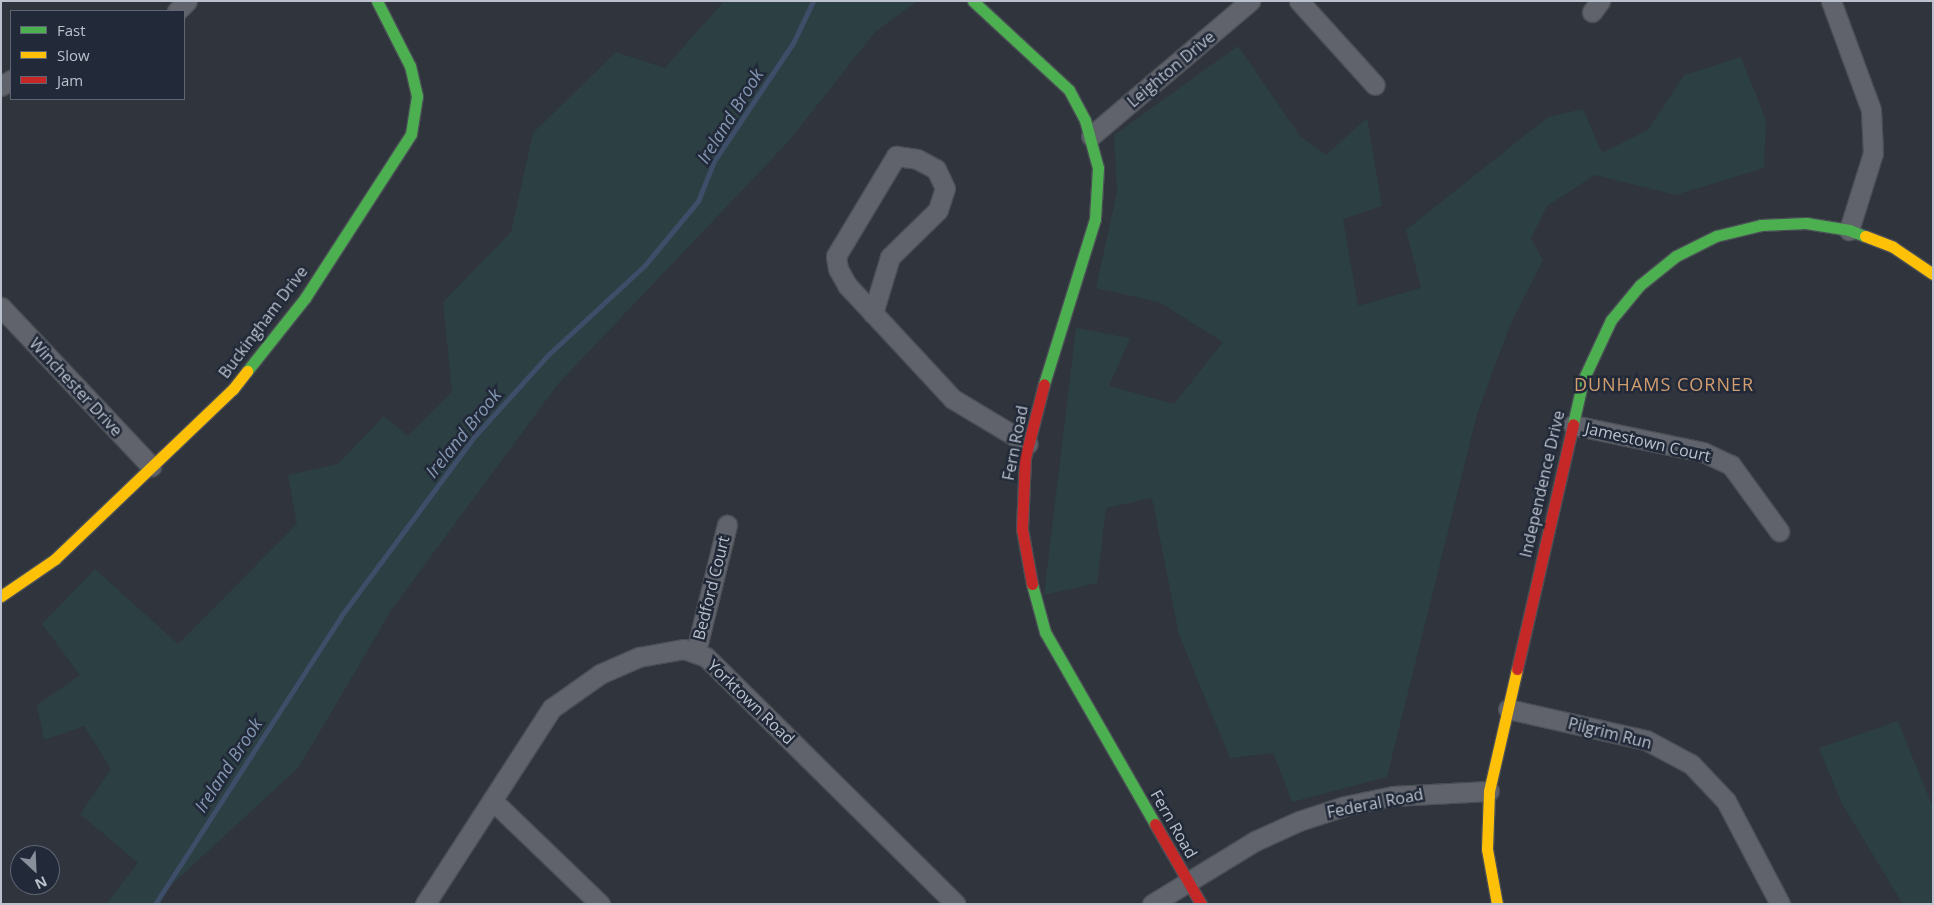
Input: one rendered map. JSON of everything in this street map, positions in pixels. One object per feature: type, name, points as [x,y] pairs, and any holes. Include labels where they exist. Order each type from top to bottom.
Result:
[{"type":"street","points":[[178,10],[187,1]]},
{"type":"street","name":"Buckingham Drive","points":[[1,596],[55,558],[233,389],[299,306],[411,134],[417,96],[410,66],[377,1]]},
{"type":"street","name":"Fern Road","points":[[974,1],[1058,77],[1078,105],[1091,136],[1099,185],[1095,219],[1028,444],[1022,494],[1022,529],[1028,573],[1045,632],[1200,904]]},
{"type":"street","name":"Leighton Drive","points":[[1091,136],[1250,1]]},
{"type":"street","points":[[1299,1],[1375,85]]},
{"type":"street","points":[[1831,1],[1871,110],[1873,153],[1850,230]]},
{"type":"street","points":[[873,313],[890,258],[938,210],[945,188],[936,169],[917,160],[896,156],[836,256],[838,269],[847,285],[873,313],[953,399],[1028,444]]},
{"type":"street","name":"Independence Drive","points":[[1496,904],[1487,849],[1489,791],[1583,380],[1599,339],[1624,301],[1657,269],[1696,245],[1738,229],[1783,223],[1850,230],[1893,247],[1933,274]]},
{"type":"street","name":"Winchester Drive","points":[[1,307],[151,466]]},
{"type":"street","name":"Jamestown Court","points":[[1573,425],[1703,452],[1731,465],[1779,530]]},
{"type":"street","name":"Bedford Court","points":[[696,652],[727,525]]},
{"type":"street","name":"Yorktown Road","points":[[425,904],[552,708],[600,674],[639,657],[684,649],[706,657],[956,904]]},
{"type":"street","name":"Pilgrim Run","points":[[1508,710],[1646,740],[1691,764],[1726,800],[1780,904]]},
{"type":"street","name":"Federal Road","points":[[1188,882],[1255,841],[1299,821],[1346,806],[1393,796],[1489,791]]},
{"type":"street","points":[[492,800],[600,904]]},
{"type":"street","points":[[1152,904],[1188,882]]},
{"type":"green space","points":[[724,1],[917,1],[875,32],[788,142],[558,384],[392,609],[299,767],[168,888],[160,904],[106,904],[138,863],[80,814],[111,769],[84,726],[44,740],[37,705],[80,675],[42,624],[95,569],[178,644],[297,524],[288,475],[338,464],[384,416],[408,436],[452,392],[443,302],[511,232],[533,133],[616,52],[665,68]]},
{"type":"green space","points":[[1238,46],[1300,136],[1326,155],[1367,118],[1382,206],[1343,219],[1358,306],[1421,288],[1406,230],[1548,117],[1583,109],[1602,153],[1648,130],[1684,75],[1741,57],[1766,120],[1764,168],[1676,195],[1595,175],[1547,206],[1531,238],[1543,260],[1510,325],[1477,414],[1387,777],[1292,802],[1273,753],[1230,758],[1179,635],[1152,498],[1106,508],[1097,583],[1044,595],[1076,328],[1130,338],[1109,386],[1174,404],[1223,342],[1159,302],[1096,288],[1117,192],[1114,135]]},
{"type":"green space","points":[[1898,721],[1933,808],[1933,904],[1903,904],[1841,802],[1819,748]]},
{"type":"waterway","name":"Ireland Brook","points":[[155,904],[341,616],[473,438],[549,354],[645,265],[698,201],[714,161],[793,43],[813,1]]},
{"type":"traffic: fast","points":[[247,371],[305,298],[411,134],[417,96],[410,66],[377,1]]},
{"type":"traffic: fast","points":[[973,1],[1069,90],[1085,120],[1098,168],[1095,219],[1044,384]]},
{"type":"traffic: fast","points":[[1573,424],[1583,380],[1611,320],[1640,285],[1676,256],[1716,236],[1761,225],[1806,223],[1849,230],[1865,236]]},
{"type":"traffic: fast","points":[[1032,584],[1045,632],[1155,824]]},
{"type":"traffic: slow","points":[[1865,236],[1893,247],[1933,274]]},
{"type":"traffic: slow","points":[[1,596],[55,559],[233,389],[247,371]]},
{"type":"traffic: slow","points":[[1497,904],[1487,849],[1489,791],[1517,669]]},
{"type":"traffic: jam","points":[[1032,584],[1022,529],[1025,458],[1044,384]]},
{"type":"traffic: jam","points":[[1517,669],[1573,424]]},
{"type":"traffic: jam","points":[[1155,824],[1201,904]]},
{"type":"district","name":"DUNHAMS CORNER","points":[[1664,384]]}]
